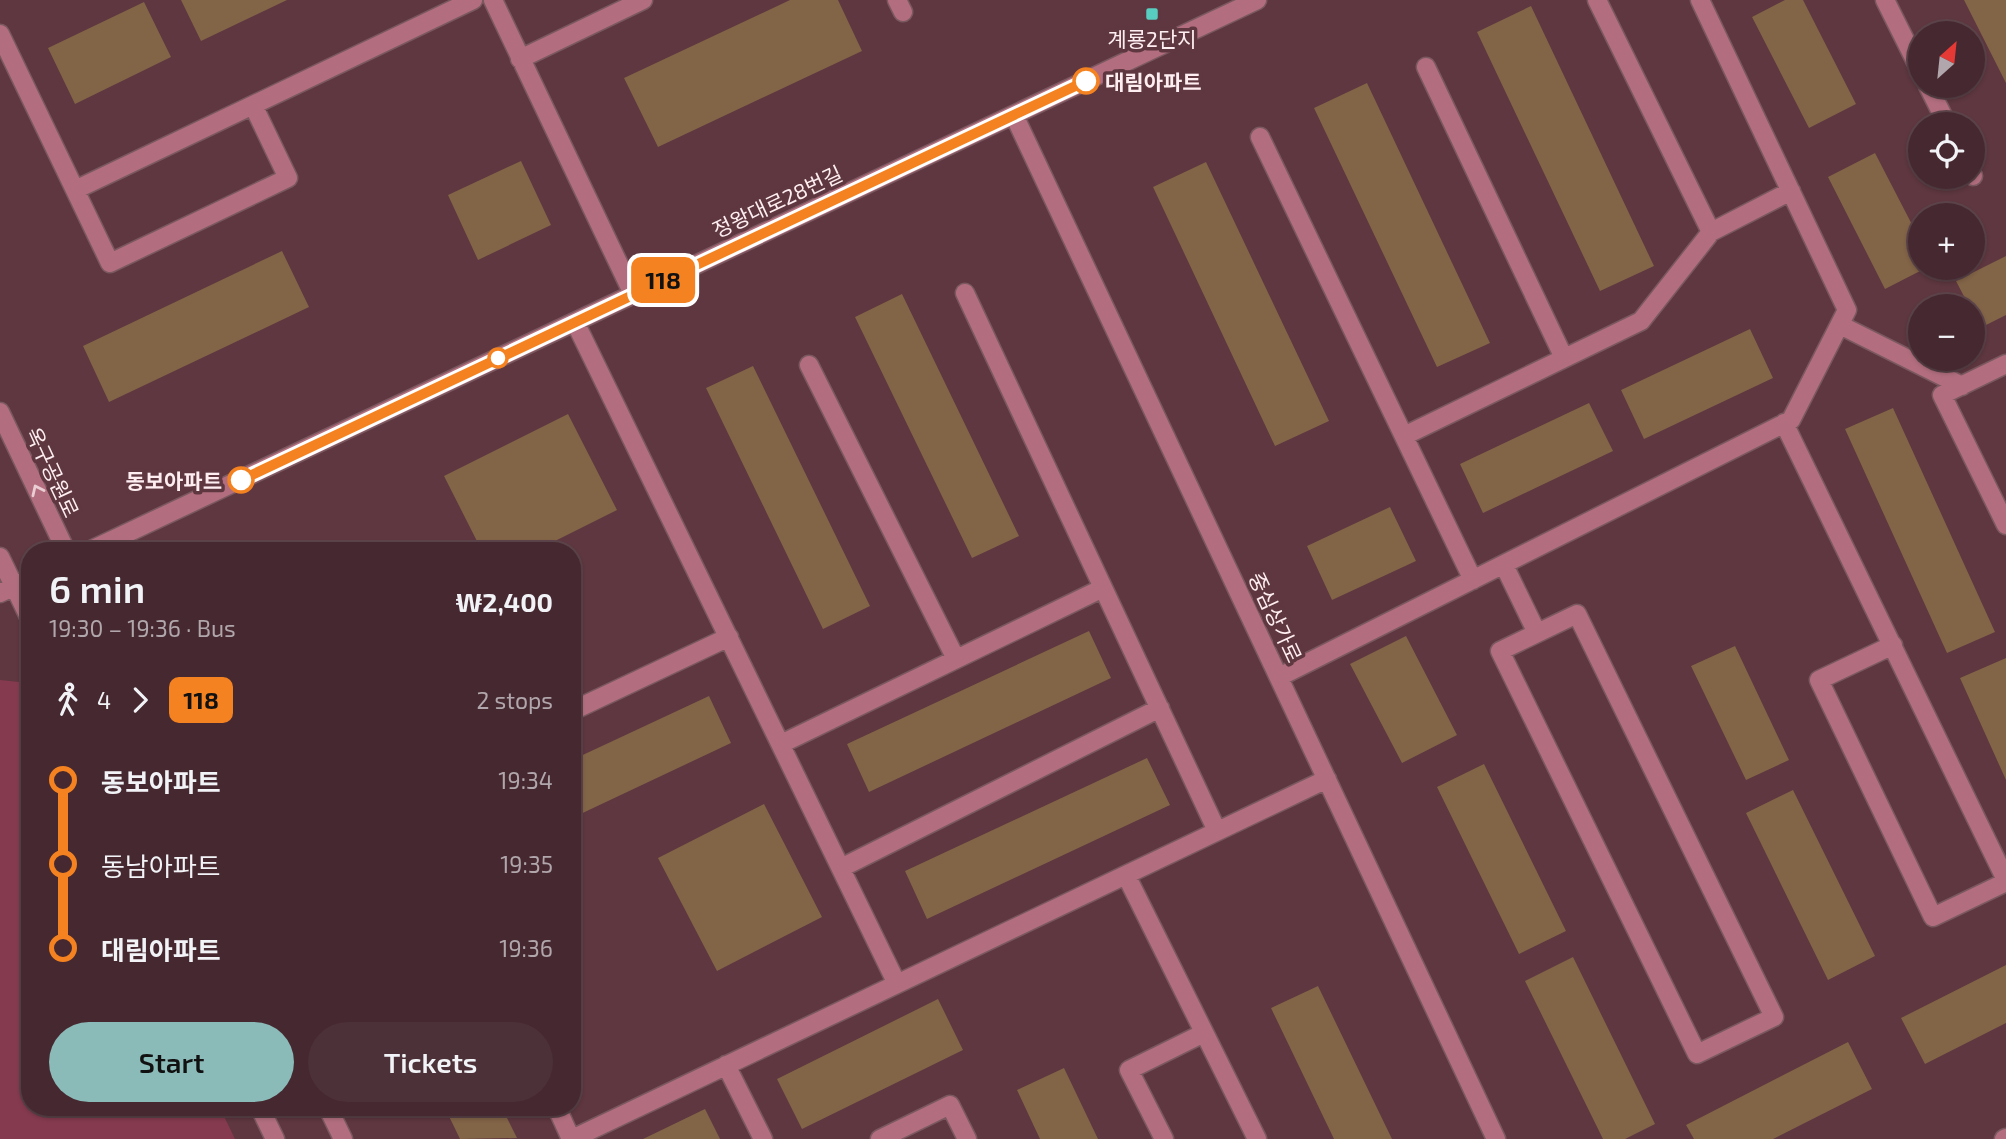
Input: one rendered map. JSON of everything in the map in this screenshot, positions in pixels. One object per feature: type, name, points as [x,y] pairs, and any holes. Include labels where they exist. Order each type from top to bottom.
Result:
[{"type":"street","points":[[75,190],[472,0]]},
{"type":"street","points":[[493,0],[633,294]]},
{"type":"street","points":[[520,59],[643,0]]},
{"type":"street","name":"정왕대로28번길","points":[[108,542],[1257,0]]},
{"type":"street","points":[[1597,0],[1711,232]]},
{"type":"street","points":[[1279,677],[1791,421],[1847,310],[1700,0]]},
{"type":"street","points":[[1885,0],[1908,46]]},
{"type":"street","points":[[0,34],[110,262],[288,178],[253,106]]},
{"type":"street","points":[[1426,67],[1564,358]]},
{"type":"street","name":"중심상가로","points":[[1014,115],[1496,1139]]},
{"type":"street","points":[[1260,137],[1473,580]]},
{"type":"street","points":[[1404,436],[1641,321],[1711,232],[1791,191]]},
{"type":"street","points":[[965,293],[1217,831]]},
{"type":"street","points":[[575,322],[897,984]]},
{"type":"street","points":[[1840,325],[1962,386]]},
{"type":"street","points":[[2006,364],[1942,395],[2006,525]]},
{"type":"street","points":[[809,365],[956,659]]},
{"type":"street","name":"옥구공원로","points":[[0,412],[62,542]]},
{"type":"street","points":[[1784,424],[1893,645],[2006,881],[1933,917],[1819,680],[1893,645]]},
{"type":"street","points":[[0,556],[15,586]]},
{"type":"street","points":[[1504,565],[1537,633]]},
{"type":"street","points":[[781,744],[1103,588]]},
{"type":"street","points":[[1577,614],[1773,1017],[1697,1054],[1500,651],[1537,633],[1577,614]]},
{"type":"street","points":[[581,706],[729,637]]},
{"type":"street","points":[[841,868],[1160,708]]},
{"type":"street","points":[[560,1116],[572,1139],[1327,779]]},
{"type":"street","points":[[1126,875],[1257,1139]]},
{"type":"street","points":[[1164,1139],[1129,1070],[1204,1033]]},
{"type":"street","points":[[726,1065],[763,1139]]},
{"type":"street","points":[[880,1139],[950,1105],[967,1139]]},
{"type":"street","points":[[264,1116],[275,1139]]},
{"type":"street","points":[[332,1116],[343,1139]]},
{"type":"shaded area","points":[[0,680],[19,682],[21,686],[21,1116],[224,1116],[235,1139],[0,1139]]},
{"type":"building","points":[[181,0],[287,0],[201,41]]},
{"type":"building","points":[[790,0],[838,0],[862,51],[658,147],[624,78]]},
{"type":"building","points":[[1785,0],[1803,0],[1856,104],[1809,128],[1752,17]]},
{"type":"building","points":[[1964,0],[2006,0],[2006,83],[1985,42],[1985,21],[1975,21]]},
{"type":"building","points":[[144,2],[171,57],[75,104],[48,48]]},
{"type":"building","points":[[1531,6],[1654,266],[1600,291],[1477,32]]},
{"type":"building","points":[[1367,83],[1490,343],[1437,367],[1314,108]]},
{"type":"building","points":[[1875,153],[1908,217],[1908,277],[1885,289],[1828,177]]},
{"type":"building","points":[[521,161],[551,225],[478,260],[448,195]]},
{"type":"building","points":[[1206,162],[1329,421],[1275,446],[1153,187]]},
{"type":"building","points":[[282,251],[309,307],[109,402],[83,346]]},
{"type":"building","points":[[2006,256],[2006,315],[1985,326],[1985,294],[1963,294],[1956,281],[1985,280],[1985,266]]},
{"type":"building","points":[[902,294],[1019,536],[972,558],[855,317]]},
{"type":"building","points":[[1750,329],[1773,378],[1644,439],[1621,390]]},
{"type":"building","points":[[753,366],[870,606],[823,629],[706,388]]},
{"type":"building","points":[[1589,403],[1613,451],[1483,513],[1460,464]]},
{"type":"building","points":[[1893,408],[1995,632],[1947,653],[1845,429]]},
{"type":"building","points":[[568,414],[617,510],[553,542],[477,542],[444,476]]},
{"type":"building","points":[[1390,507],[1416,561],[1332,600],[1307,546]]},
{"type":"building","points":[[1089,631],[1111,678],[869,792],[847,744]]},
{"type":"building","points":[[1406,636],[1457,735],[1402,763],[1350,664]]},
{"type":"building","points":[[1735,646],[1789,760],[1746,780],[1691,666]]},
{"type":"building","points":[[2006,658],[2006,780],[1960,678]]},
{"type":"building","points":[[709,696],[731,743],[581,814],[581,756]]},
{"type":"building","points":[[1147,758],[1170,805],[927,919],[905,871]]},
{"type":"building","points":[[1484,764],[1566,931],[1519,954],[1437,787]]},
{"type":"building","points":[[1793,790],[1875,956],[1828,980],[1746,813]]},
{"type":"building","points":[[764,804],[822,917],[717,971],[658,858]]},
{"type":"building","points":[[1573,957],[1655,1124],[1625,1139],[1603,1139],[1525,981]]},
{"type":"building","points":[[2006,965],[2006,1023],[1925,1064],[1901,1018]]},
{"type":"building","points":[[1318,986],[1392,1139],[1334,1139],[1271,1008]]},
{"type":"building","points":[[938,999],[963,1050],[802,1129],[777,1079]]},
{"type":"building","points":[[1848,1042],[1872,1089],[1773,1139],[1694,1139],[1686,1125]]},
{"type":"building","points":[[1064,1068],[1098,1139],[1040,1139],[1017,1090]]},
{"type":"building","points":[[705,1109],[720,1139],[643,1139]]},
{"type":"building","points":[[449,1116],[506,1116],[517,1138],[460,1139]]},
{"type":"bus line","name":"118","points":[[241,480],[1086,81]]},
{"type":"place","name":"계룡2단지","points":[[1152,14]]},
{"type":"place","name":"대림아파트","points":[[1086,81]]},
{"type":"place","name":"동보아파트","points":[[241,480]]}]
